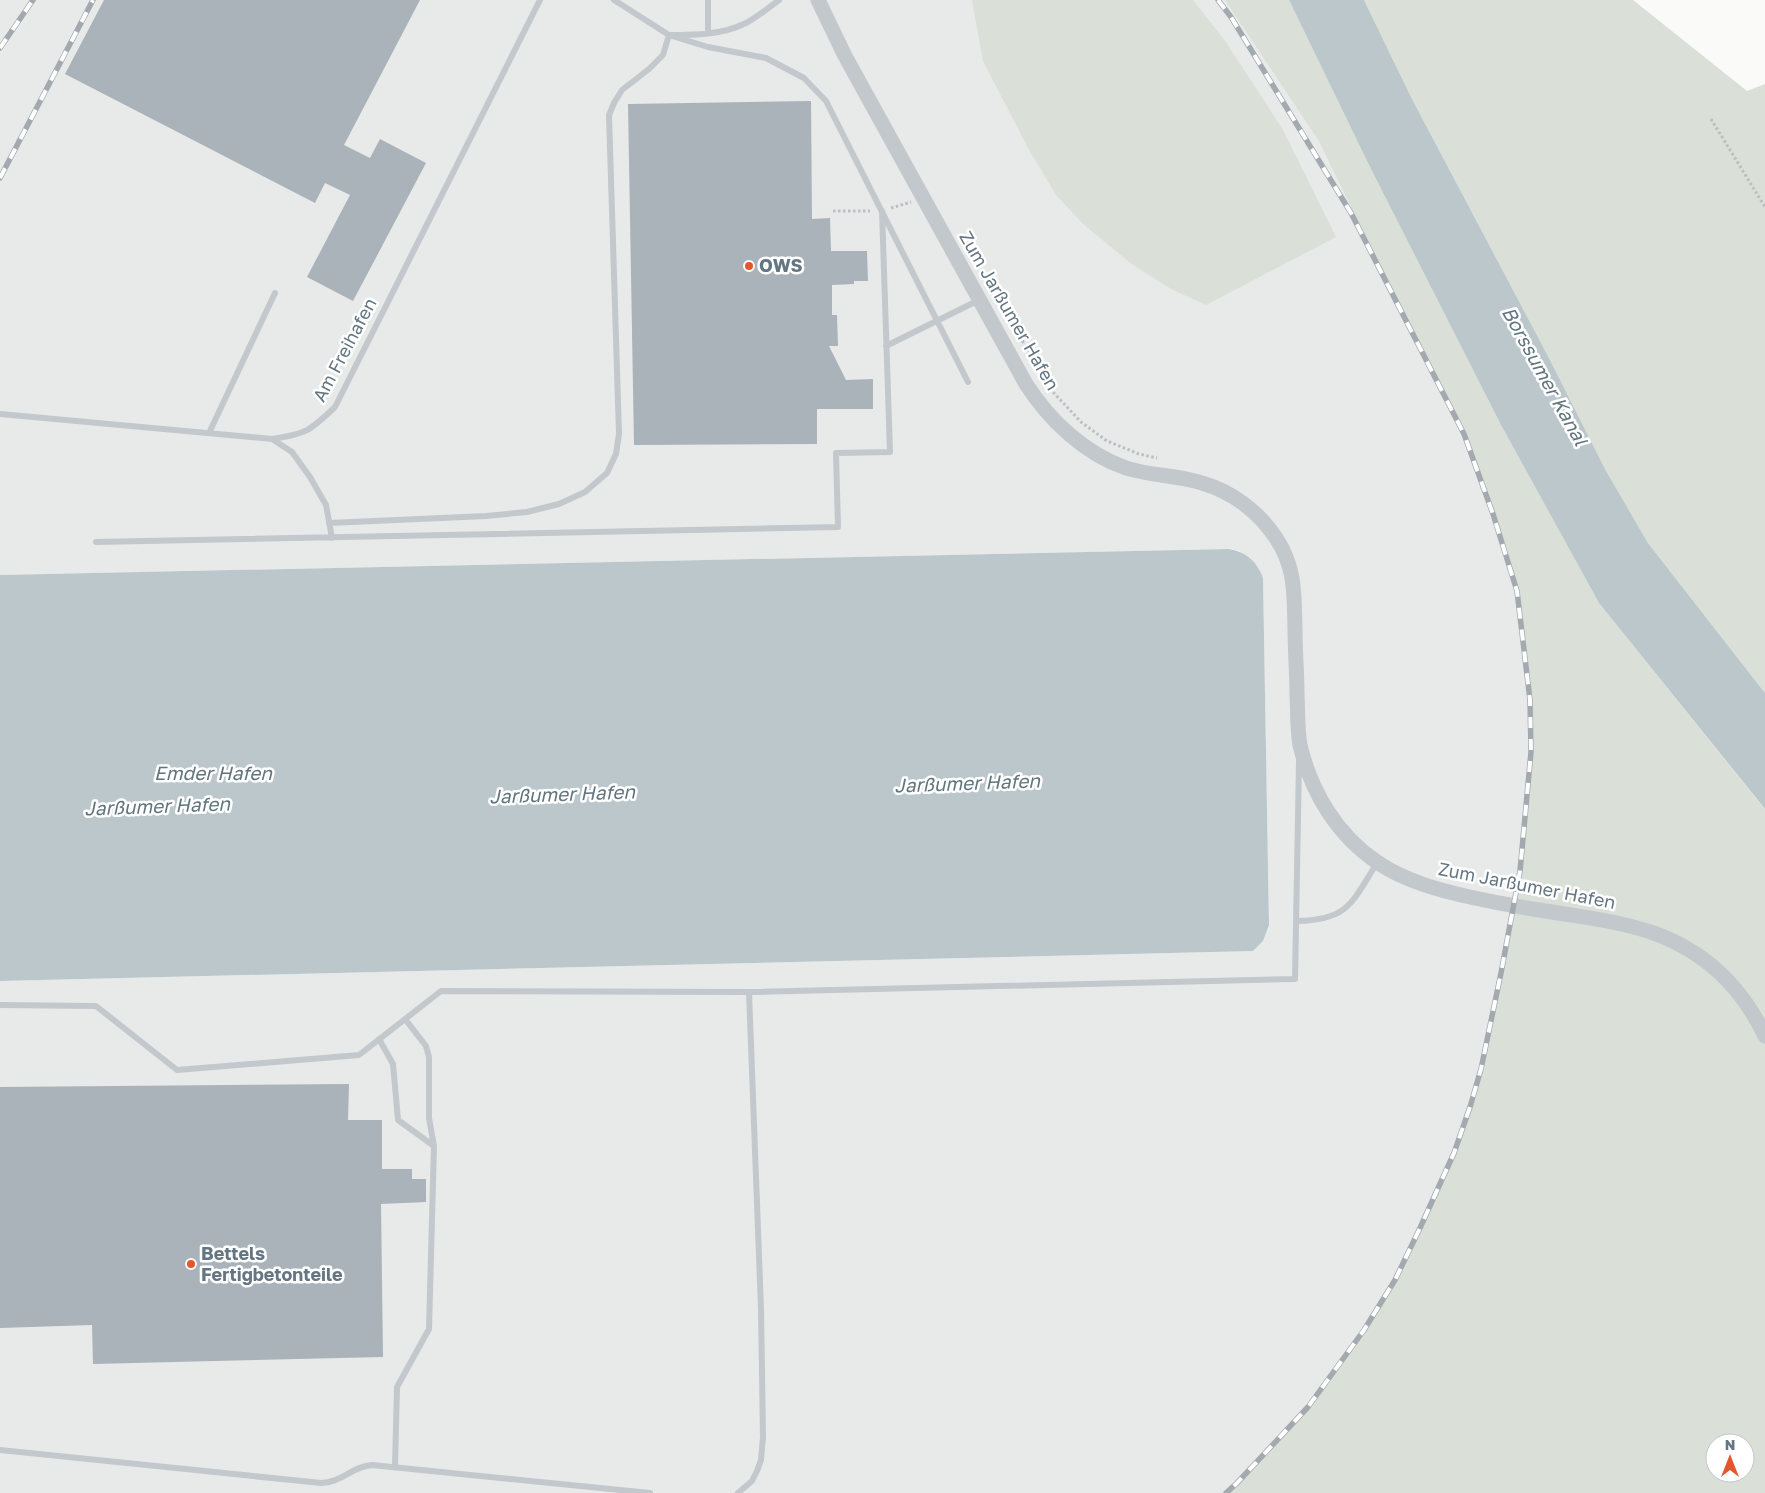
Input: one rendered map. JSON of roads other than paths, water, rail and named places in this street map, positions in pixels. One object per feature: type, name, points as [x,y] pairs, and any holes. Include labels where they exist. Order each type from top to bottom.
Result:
[{"type":"street","name":"Zum Jarßumer Hafen","points":[[818,0],[850,65],[1026,384],[1039,404],[1065,430],[1111,462],[1128,468],[1203,483],[1241,502],[1266,524],[1287,557],[1295,588],[1300,743],[1313,785],[1340,829],[1378,862],[1402,876],[1453,893],[1612,921],[1674,940],[1714,966],[1750,1006],[1765,1036]]},
{"type":"lane","name":"Am Freihafen","points":[[0,414],[272,439],[299,435],[315,426],[335,407],[540,0]]},
{"type":"lane","points":[[614,0],[669,35],[708,47],[766,58],[804,78],[826,101],[968,382]]},
{"type":"lane","points":[[708,0],[708,34]]},
{"type":"lane","points":[[669,35],[696,35],[724,31],[746,23],[778,0]]},
{"type":"lane","points":[[329,523],[397,521],[527,512],[559,504],[584,492],[607,474],[616,454],[619,434],[609,115],[622,90],[649,69],[663,55],[669,35]]},
{"type":"lane","points":[[96,542],[838,527],[836,453],[890,452],[882,211]]},
{"type":"lane","points":[[209,433],[275,293]]},
{"type":"lane","points":[[886,346],[980,300]]},
{"type":"lane","points":[[272,439],[292,452],[310,477],[326,505],[332,538]]},
{"type":"lane","points":[[0,1005],[96,1006],[177,1070],[359,1055],[441,991],[749,992],[1295,979],[1298,921],[1300,743]]},
{"type":"lane","points":[[1298,921],[1319,921],[1341,913],[1356,896],[1378,862]]},
{"type":"lane","points":[[738,1493],[745,1489],[752,1481],[757,1471],[761,1460],[763,1437],[761,1309],[749,992]]},
{"type":"lane","points":[[395,1466],[397,1387],[429,1329],[434,1146],[429,1118],[429,1056],[426,1046],[405,1019]]},
{"type":"lane","points":[[380,1039],[394,1064],[398,1120],[434,1146]]},
{"type":"lane","points":[[0,1450],[321,1483],[333,1482],[358,1468],[368,1465],[395,1466],[650,1493]]},
{"type":"water","name":"Borssumer Kanal","points":[[1289,0],[1364,0],[1412,99],[1549,358],[1605,469],[1648,543],[1765,693],[1765,809],[1599,603],[1501,425],[1369,165]]},
{"type":"water","name":"Emder Hafen","points":[[1229,549],[1246,555],[1258,567],[1263,578],[1269,925],[1263,941],[1253,951],[0,981],[0,575]]},
{"type":"railway","points":[[0,48],[33,0]]},
{"type":"railway","points":[[0,178],[93,0]]},
{"type":"railway","points":[[1218,0],[1231,17],[1351,213],[1464,434],[1493,514],[1517,591],[1530,700],[1531,752],[1520,871],[1501,973],[1481,1069],[1454,1153],[1395,1280],[1364,1330],[1308,1407],[1226,1493]]},
{"type":"place","name":"OWS","points":[[749,266]]},
{"type":"place","name":"Bettels Fertigbetonteile","points":[[191,1264]]},
{"type":"water label","name":"Jarßumer Hafen","points":[[967,783]]},
{"type":"water label","name":"Jarßumer Hafen","points":[[562,794]]},
{"type":"water label","name":"Jarßumer Hafen","points":[[157,806]]}]
